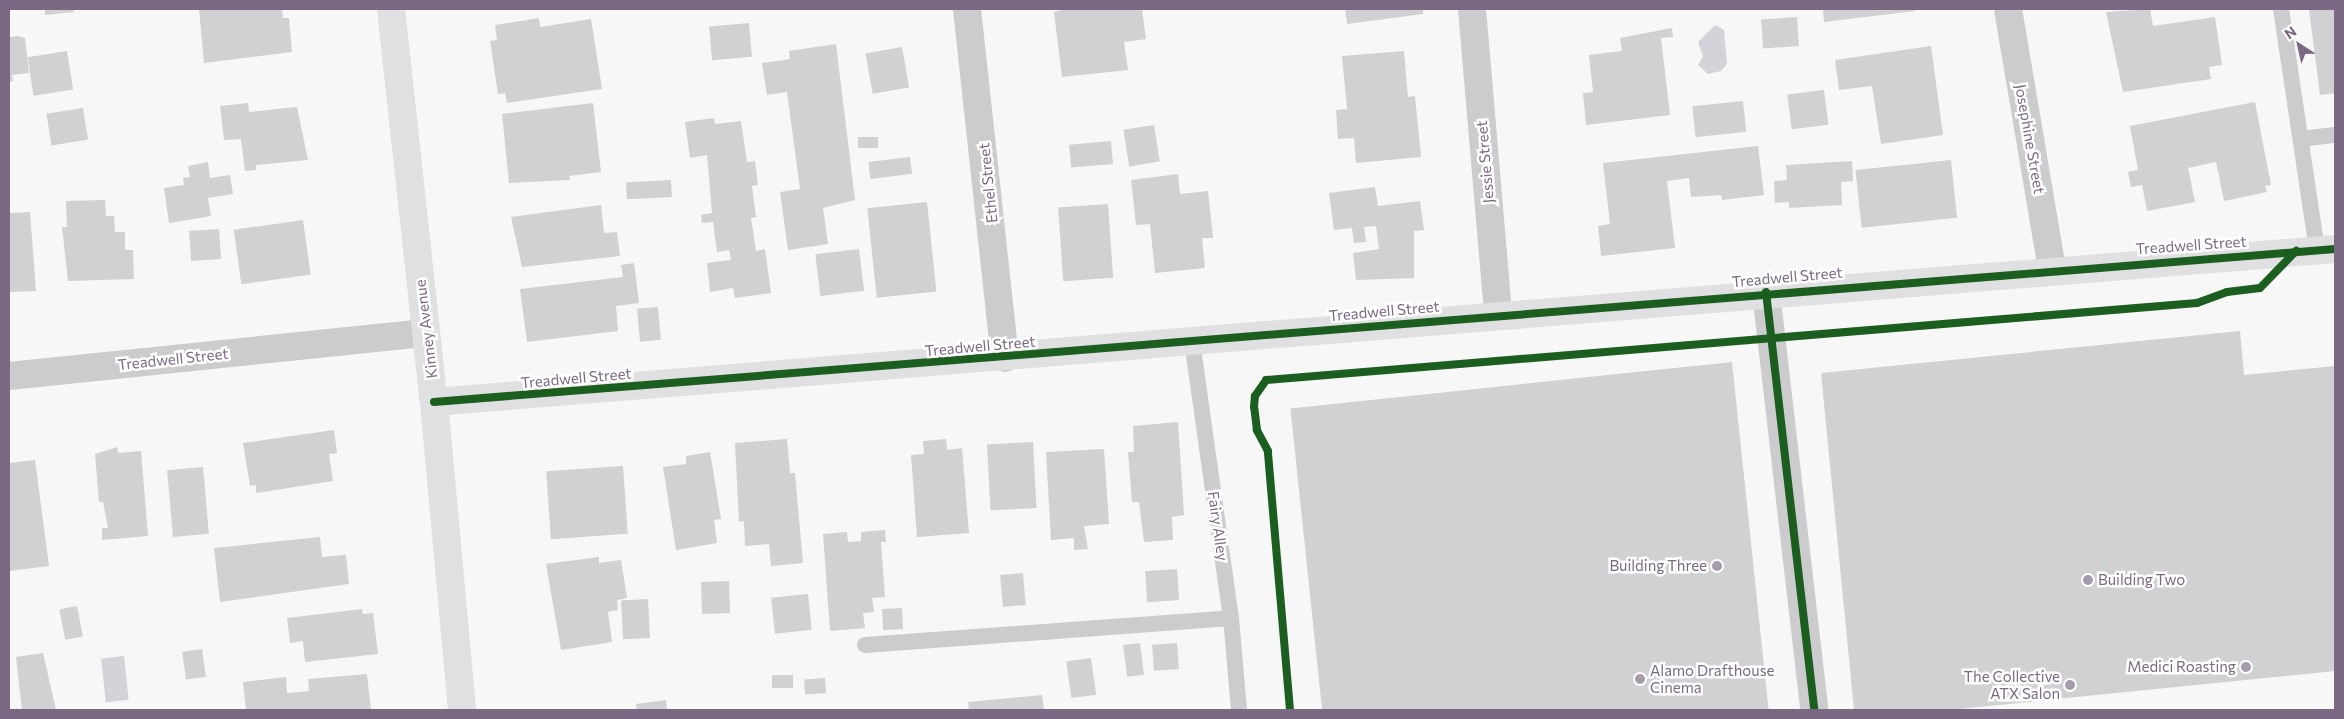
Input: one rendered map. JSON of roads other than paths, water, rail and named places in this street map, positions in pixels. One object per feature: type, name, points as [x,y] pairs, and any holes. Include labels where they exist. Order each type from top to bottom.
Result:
[{"type":"street","name":"Kinney Avenue","points":[[391,9],[434,402],[462,710]]},
{"type":"street","name":"Ethel Street","points":[[967,9],[1005,358]]},
{"type":"street","name":"Jessie Street","points":[[1472,9],[1498,315]]},
{"type":"street","name":"Josephine Street","points":[[2008,9],[2052,270]]},
{"type":"street","name":"Treadwell Street","points":[[434,402],[1005,358],[1766,292],[2326,249]]},
{"type":"street","points":[[1766,292],[1814,710]]},
{"type":"street","name":"Treadwell Street","points":[[9,376],[426,333]]},
{"type":"lane","points":[[2281,9],[2301,139],[2326,249]]},
{"type":"lane","points":[[2301,139],[2335,135]]},
{"type":"lane","name":"Fairy Alley","points":[[1192,342],[1231,618],[1238,710]]},
{"type":"lane","points":[[865,645],[1231,618]]},
{"type":"place","name":"Building Three","points":[[1717,566]]},
{"type":"place","name":"Building Two","points":[[2088,580]]},
{"type":"place","name":"Medici Roasting","points":[[2246,667]]},
{"type":"place","name":"Alamo Drafthouse Cinema","points":[[1640,679]]},
{"type":"place","name":"The Collective ATX Salon","points":[[2070,685]]}]
